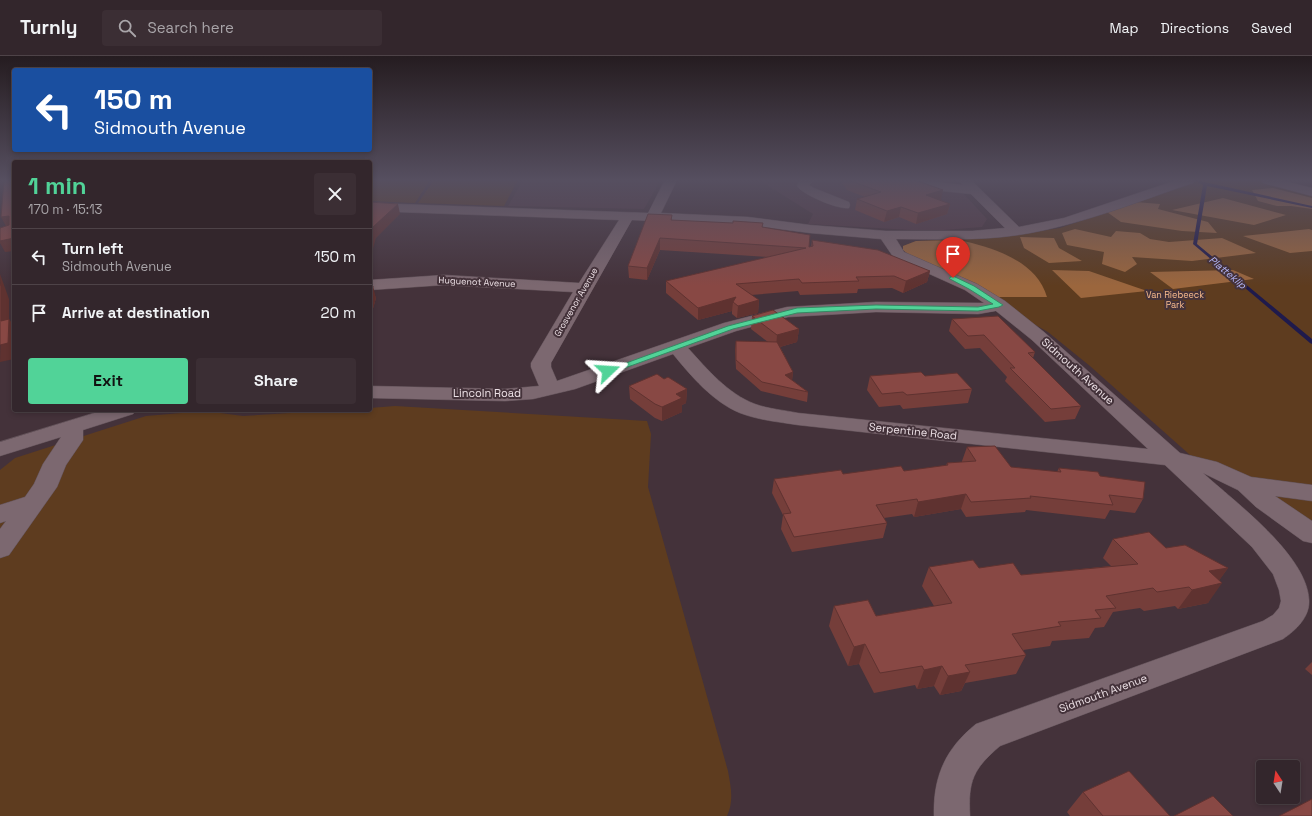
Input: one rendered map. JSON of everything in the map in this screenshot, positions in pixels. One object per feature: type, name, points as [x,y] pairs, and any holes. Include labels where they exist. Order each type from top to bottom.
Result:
[{"type":"street","points":[[588,215],[748,221],[826,230],[828,234],[876,248],[890,242],[1016,231],[1067,221],[1083,215]]},
{"type":"street","points":[[1000,215],[1016,231]]},
{"type":"street","name":"Grosvenor Avenue","points":[[551,390],[541,367],[541,363],[627,217]]},
{"type":"street","name":"Sidmouth Avenue","points":[[890,242],[899,255],[962,282],[999,305],[1038,336],[1261,540],[1282,565],[1288,575],[1294,595],[1292,615],[1286,622],[1273,630],[988,735],[975,745],[962,762],[955,777],[950,816]]},
{"type":"street","name":"Huguenot Avenue","points":[[372,285],[444,280],[584,288]]},
{"type":"street","name":"Lincoln Road","points":[[372,392],[505,395],[551,390],[581,381],[730,327],[797,311],[876,307],[978,309],[999,305]]},
{"type":"street","name":"Serpentine Road","points":[[676,346],[697,371],[733,401],[746,408],[763,413],[798,419],[1174,459],[1209,467],[1246,484]]},
{"type":"street","points":[[0,449],[80,419],[116,412]]},
{"type":"street","points":[[0,548],[45,487],[55,464],[72,440],[80,419]]},
{"type":"street","points":[[1246,484],[1312,493]]},
{"type":"street","points":[[1246,484],[1265,501],[1312,534]]},
{"type":"street","points":[[0,514],[33,503]]},
{"type":"shaded area","points":[[812,215],[984,215],[987,219],[982,227],[944,230],[911,230],[808,224]]},
{"type":"shaded area","points":[[1112,215],[1183,215],[1208,222],[1217,233],[1182,231],[1121,222]]},
{"type":"shaded area","points":[[1202,215],[1285,215],[1254,225]]},
{"type":"shaded area","points":[[1075,229],[1111,237],[1116,231],[1140,233],[1150,239],[1169,242],[1222,238],[1256,253],[1192,261],[1132,257],[1137,264],[1125,272],[1102,264],[1104,252],[1067,245],[1062,233]]},
{"type":"shaded area","points":[[1309,229],[1312,230],[1312,251],[1290,253],[1243,236]]},
{"type":"shaded area","points":[[1020,237],[1054,238],[1059,248],[1082,261],[1049,263],[1024,248]]},
{"type":"shaded area","points":[[960,240],[999,252],[1023,265],[1041,284],[1047,297],[996,297],[910,256],[903,250],[903,246],[916,241]]},
{"type":"shaded area","points":[[1052,270],[1089,271],[1147,291],[1081,298]]},
{"type":"shaded area","points":[[1233,270],[1254,279],[1173,289],[1150,272]]},
{"type":"green space","name":"Van Riebeeck Park","points":[[1097,215],[1312,215],[1312,528],[1240,474],[1190,455],[1090,366],[1048,332],[903,250],[903,246],[916,241],[1008,236],[1060,228]]},
{"type":"green space","points":[[395,406],[647,421],[651,434],[648,487],[728,771],[731,789],[731,805],[727,816],[0,816],[0,470],[15,458],[146,416],[193,412],[213,412],[243,416],[307,412],[372,412],[372,408]]},
{"type":"building","points":[[1,215],[12,215],[12,238],[0,241],[0,228],[9,225],[9,216],[1,217]]},
{"type":"building","points":[[372,215],[386,215],[373,227],[372,231]]},
{"type":"building","points":[[647,215],[672,215],[671,220],[763,223],[762,227],[810,235],[809,247],[813,246],[812,240],[878,250],[930,271],[906,281],[894,276],[856,277],[859,281],[802,283],[799,279],[736,284],[759,300],[738,306],[733,302],[736,297],[698,308],[666,281],[806,248],[660,238],[647,268],[628,266]]},
{"type":"building","points":[[0,284],[1,321],[9,319],[8,343],[0,345]]},
{"type":"building","points":[[773,310],[799,329],[777,335],[752,316]]},
{"type":"building","points":[[998,316],[1035,352],[1028,353],[1081,406],[1051,409],[1010,368],[1015,368],[984,335],[968,336],[952,319]]},
{"type":"building","points":[[736,341],[777,342],[793,372],[785,375],[808,392],[762,382],[736,360]]},
{"type":"building","points":[[921,372],[925,376],[957,373],[972,389],[907,395],[903,392],[882,394],[870,376]]},
{"type":"building","points":[[657,374],[664,379],[668,377],[687,389],[676,394],[682,398],[662,407],[655,404],[629,386]]},
{"type":"building","points":[[995,446],[1011,467],[1061,472],[1059,468],[1098,472],[1100,476],[1145,482],[1143,499],[1109,495],[1113,505],[1030,496],[1031,498],[971,502],[966,494],[918,502],[917,499],[876,505],[887,523],[794,537],[783,514],[791,513],[774,479],[841,470],[843,474],[901,466],[904,471],[948,465],[947,463],[976,461],[967,447]]},
{"type":"building","points":[[1149,532],[1166,548],[1185,545],[1228,568],[1209,571],[1222,583],[1192,590],[1189,587],[1157,592],[1153,588],[1106,596],[1116,608],[1095,610],[1101,618],[1058,622],[1061,626],[1012,634],[1026,655],[965,665],[970,672],[948,676],[942,666],[924,670],[922,666],[880,673],[865,644],[854,647],[834,606],[868,600],[876,616],[952,603],[929,567],[973,560],[979,568],[1013,563],[1021,575],[1138,564],[1113,539]]},
{"type":"building","points":[[1129,771],[1170,816],[1103,816],[1083,792]]},
{"type":"building","points":[[1213,796],[1233,816],[1174,816]]},
{"type":"building","points":[[1312,799],[1312,816],[1279,816]]},
{"type":"waterway","name":"Platteklip","points":[[1200,215],[1195,244],[1312,342]]},
{"type":"route","points":[[608,371],[730,327],[787,312],[876,307],[978,309],[999,305],[953,278]]}]
